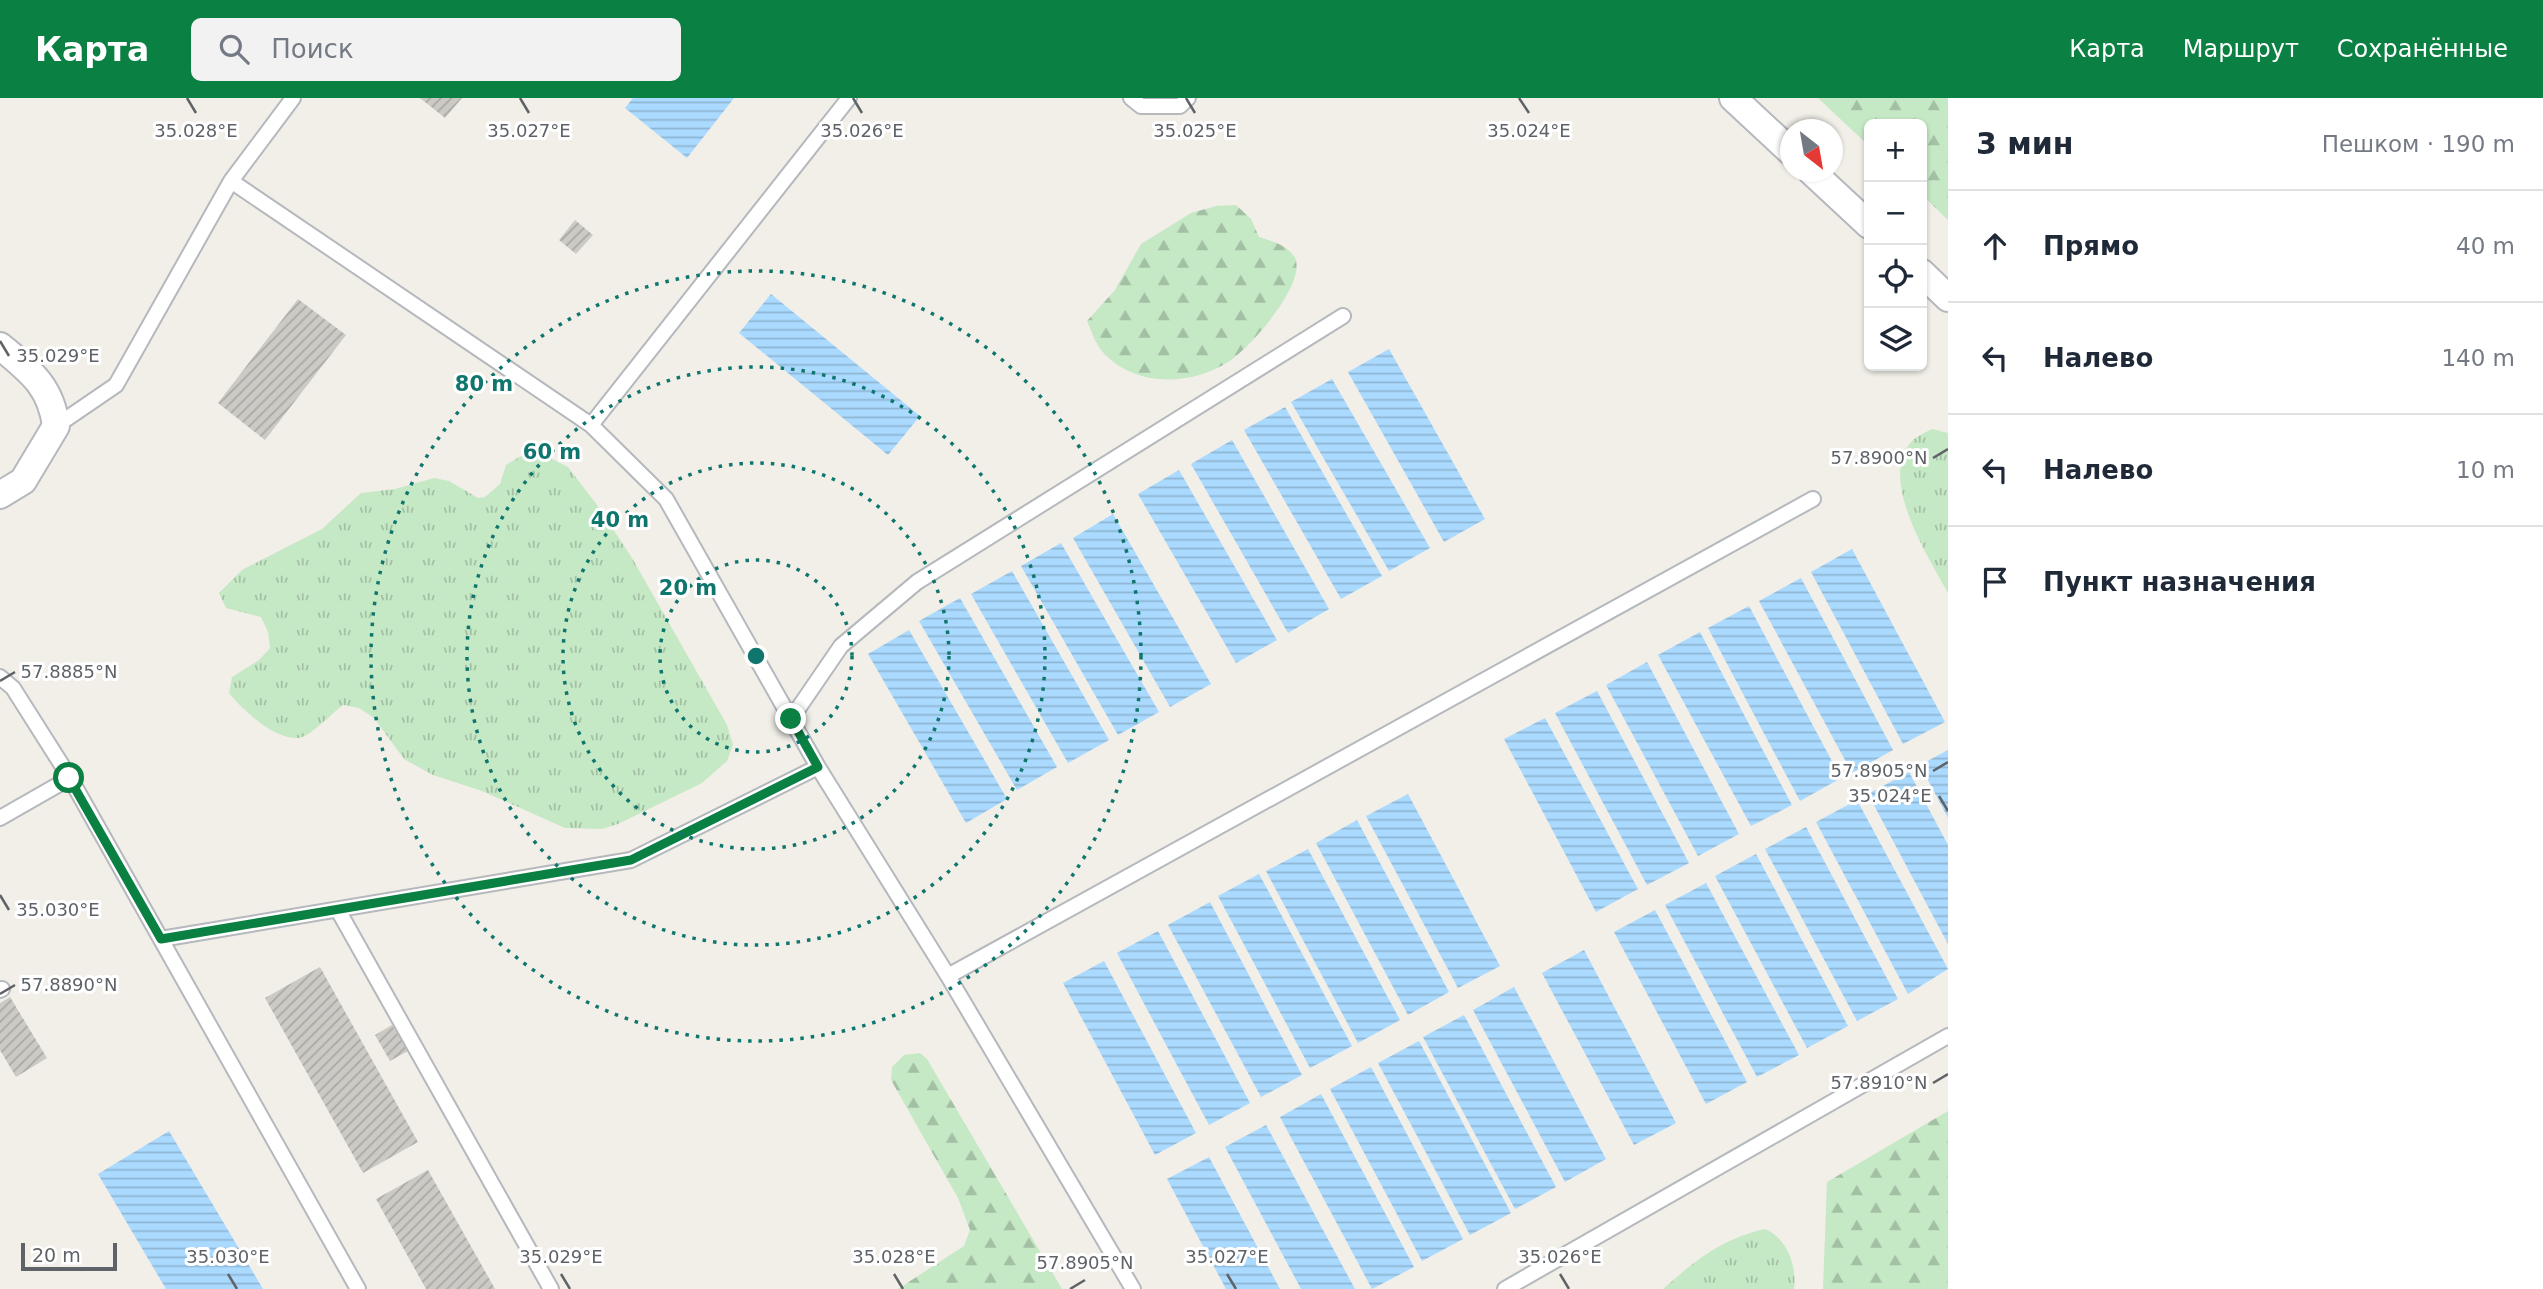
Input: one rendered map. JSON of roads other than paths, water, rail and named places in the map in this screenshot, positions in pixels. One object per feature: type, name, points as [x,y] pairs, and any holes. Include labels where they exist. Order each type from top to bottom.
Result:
[{"type":"street","points":[[1733,98],[1780,142]]},
{"type":"street","points":[[1823,182],[1864,220]]},
{"type":"street","points":[[1927,279],[1948,298]]},
{"type":"street","points":[[0,346],[28,370],[50,397],[56,426],[23,481],[0,495]]},
{"type":"lane","points":[[56,426],[116,385],[231,181],[293,98]]},
{"type":"lane","points":[[591,425],[849,98]]},
{"type":"lane","points":[[1131,98],[1141,106],[1180,106],[1188,98]]},
{"type":"lane","points":[[231,181],[591,425],[666,499],[818,767],[948,976],[1133,1289]]},
{"type":"lane","points":[[791,719],[841,646],[917,582],[1343,316]]},
{"type":"lane","points":[[948,976],[1813,499]]},
{"type":"lane","points":[[0,677],[13,688],[69,778],[358,1289]]},
{"type":"lane","points":[[161,939],[631,860],[818,767]]},
{"type":"lane","points":[[0,818],[69,778]]},
{"type":"lane","points":[[338,910],[551,1289]]},
{"type":"lane","points":[[1505,1289],[1948,1036]]},
{"type":"water","points":[[633,98],[734,98],[687,158],[625,108]]},
{"type":"water","points":[[771,294],[920,416],[888,455],[739,333]]},
{"type":"water","points":[[1389,349],[1485,519],[1444,542],[1348,372]]},
{"type":"water","points":[[1332,379],[1430,548],[1389,571],[1291,402]]},
{"type":"water","points":[[1285,407],[1382,576],[1341,599],[1244,430]]},
{"type":"water","points":[[1232,440],[1329,609],[1288,633],[1191,464]]},
{"type":"water","points":[[1179,470],[1277,640],[1236,663],[1138,494]]},
{"type":"water","points":[[1113,514],[1211,684],[1170,707],[1073,538]]},
{"type":"water","points":[[1061,543],[1159,712],[1118,735],[1021,566]]},
{"type":"water","points":[[1852,549],[1945,722],[1903,744],[1811,572]]},
{"type":"water","points":[[1012,571],[1109,740],[1068,763],[971,594]]},
{"type":"water","points":[[1801,578],[1893,750],[1852,773],[1759,601]]},
{"type":"water","points":[[960,598],[1057,767],[1017,790],[919,621]]},
{"type":"water","points":[[1749,606],[1841,778],[1800,801],[1708,628]]},
{"type":"water","points":[[909,630],[1007,799],[966,823],[868,654]]},
{"type":"water","points":[[1700,632],[1792,805],[1751,826],[1658,655]]},
{"type":"water","points":[[1647,662],[1739,834],[1698,856],[1606,685]]},
{"type":"water","points":[[1597,691],[1689,863],[1647,885],[1555,713]]},
{"type":"water","points":[[1545,718],[1638,889],[1596,912],[1504,739]]},
{"type":"water","points":[[1948,750],[1948,818],[1920,765]]},
{"type":"water","points":[[1909,772],[1948,845],[1948,944],[1868,794]]},
{"type":"water","points":[[1408,794],[1500,966],[1458,988],[1366,816]]},
{"type":"water","points":[[1857,800],[1948,969],[1908,994],[1816,822]]},
{"type":"water","points":[[1357,820],[1449,992],[1408,1015],[1316,843]]},
{"type":"water","points":[[1806,827],[1898,999],[1857,1021],[1765,849]]},
{"type":"water","points":[[1308,849],[1400,1020],[1358,1043],[1266,871]]},
{"type":"water","points":[[1756,854],[1848,1026],[1807,1048],[1715,876]]},
{"type":"water","points":[[1259,874],[1352,1046],[1310,1068],[1218,896]]},
{"type":"water","points":[[1706,883],[1799,1055],[1757,1077],[1665,905]]},
{"type":"water","points":[[1210,902],[1302,1075],[1261,1097],[1168,925]]},
{"type":"water","points":[[1655,910],[1747,1082],[1706,1104],[1614,932]]},
{"type":"water","points":[[1158,931],[1250,1103],[1209,1125],[1117,953]]},
{"type":"water","points":[[1584,950],[1676,1123],[1634,1145],[1542,973]]},
{"type":"water","points":[[1104,961],[1196,1133],[1155,1155],[1063,983]]},
{"type":"water","points":[[1514,987],[1606,1159],[1565,1182],[1473,1010]]},
{"type":"water","points":[[1464,1015],[1556,1187],[1515,1209],[1423,1037]]},
{"type":"water","points":[[1419,1041],[1511,1213],[1470,1235],[1378,1063]]},
{"type":"water","points":[[1371,1067],[1463,1239],[1422,1261],[1330,1089]]},
{"type":"water","points":[[1321,1094],[1414,1267],[1372,1289],[1280,1117]]},
{"type":"water","points":[[1266,1125],[1355,1289],[1301,1289],[1225,1147]]},
{"type":"water","points":[[169,1131],[263,1289],[166,1289],[98,1174]]},
{"type":"water","points":[[1209,1157],[1280,1289],[1226,1289],[1167,1179]]}]
